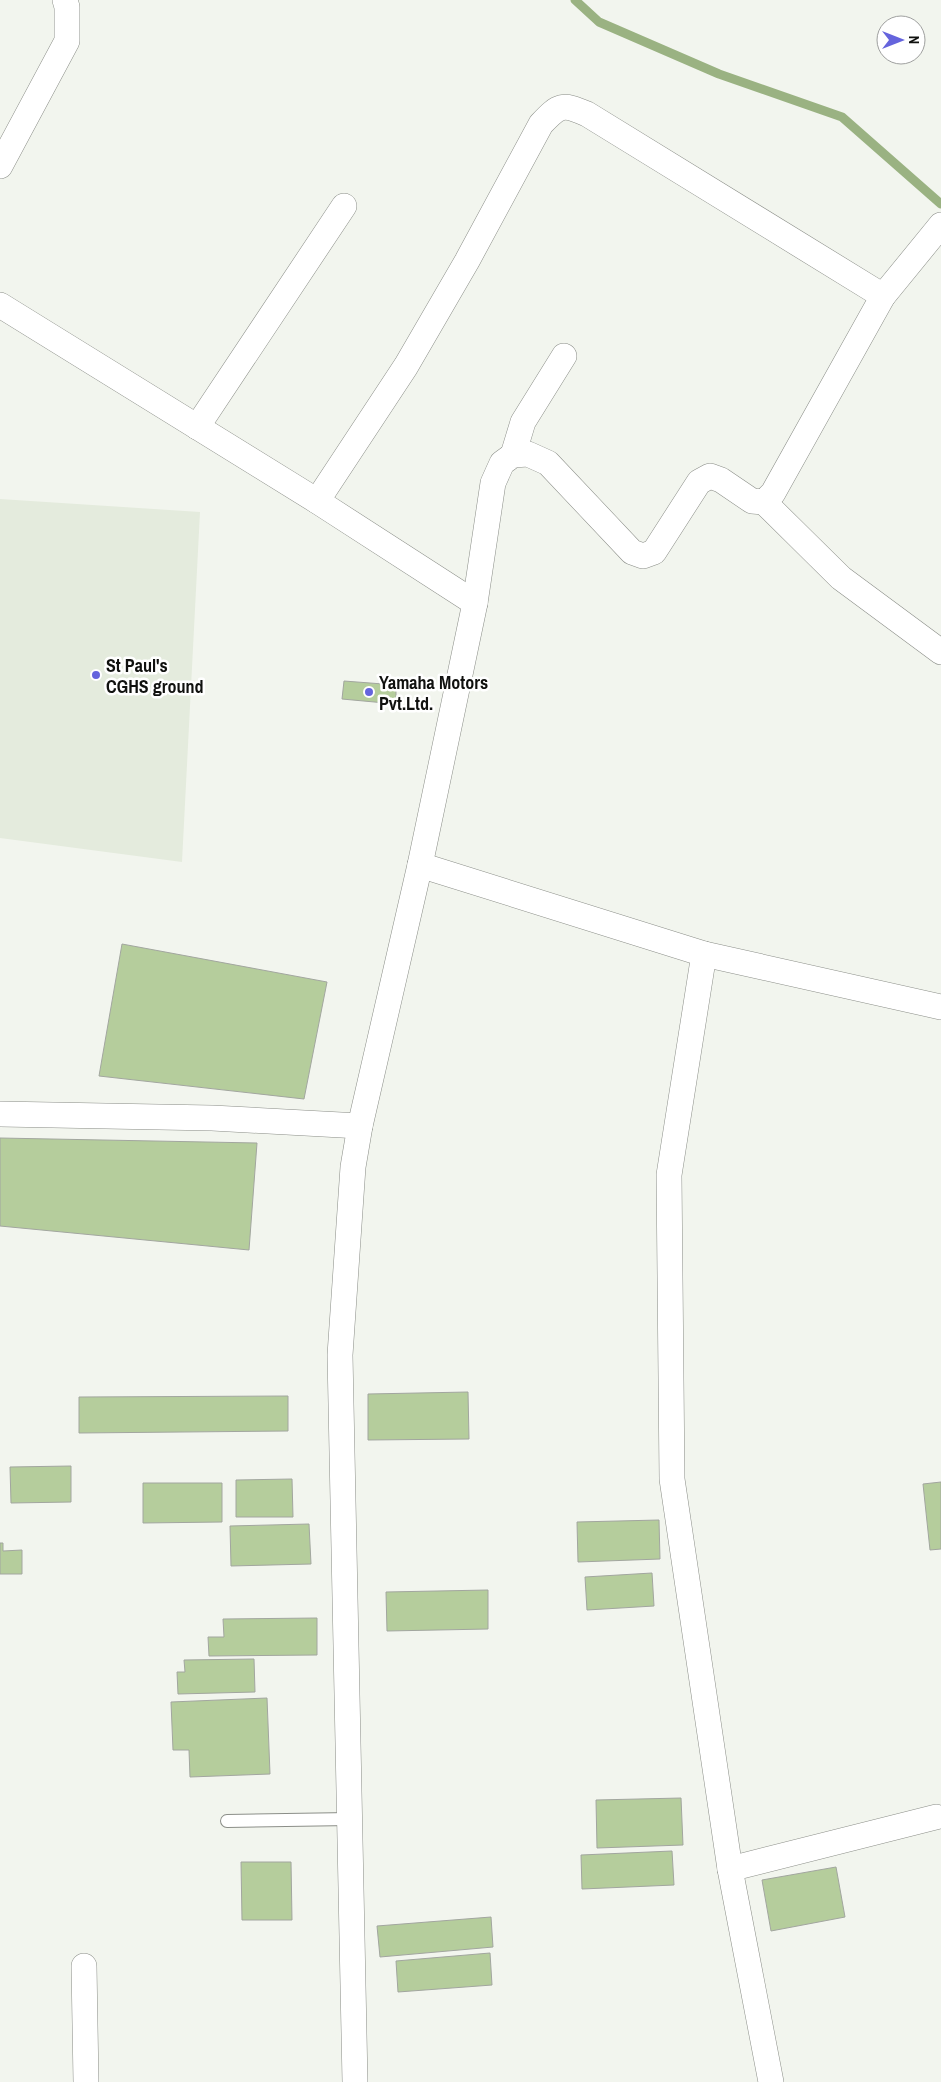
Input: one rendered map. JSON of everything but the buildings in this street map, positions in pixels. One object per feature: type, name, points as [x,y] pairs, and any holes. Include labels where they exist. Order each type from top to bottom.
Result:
[{"type":"street","points":[[0,166],[67,41],[68,7],[65,0]]},
{"type":"street","points":[[317,501],[406,366],[467,261],[541,124],[555,109],[571,107],[587,114],[883,296]]},
{"type":"street","points":[[198,427],[344,206]]},
{"type":"street","points":[[764,502],[772,493],[883,296],[941,224]]},
{"type":"street","points":[[0,305],[317,501],[475,603]]},
{"type":"street","points":[[513,455],[523,422],[564,356]]},
{"type":"street","points":[[355,2082],[340,1355],[353,1167],[360,1126],[420,865],[475,603],[494,483],[502,463],[513,455],[528,454],[548,463],[632,552],[643,556],[654,552],[699,482],[710,476],[721,480],[752,501],[764,502],[841,578],[941,652]]},
{"type":"street","points":[[420,865],[704,954],[941,1007]]},
{"type":"street","points":[[704,954],[669,1175],[672,1479],[730,1869],[770,2082]]},
{"type":"street","points":[[0,1114],[212,1118],[360,1126]]},
{"type":"street","points":[[730,1869],[936,1817]]},
{"type":"street","points":[[84,1966],[86,2082]]},
{"type":"lane","points":[[227,1821],[350,1819]]},
{"type":"shaded area","name":"St Paul's CGHS ground","points":[[0,499],[200,512],[182,862],[0,838]]},
{"type":"waterway","points":[[575,0],[599,22],[719,74],[842,117],[941,204]]},
{"type":"place","name":"St Paul's CGHS ground","points":[[96,675]]},
{"type":"place","name":"Yamaha Motors Pvt.Ltd.","points":[[369,692]]}]
